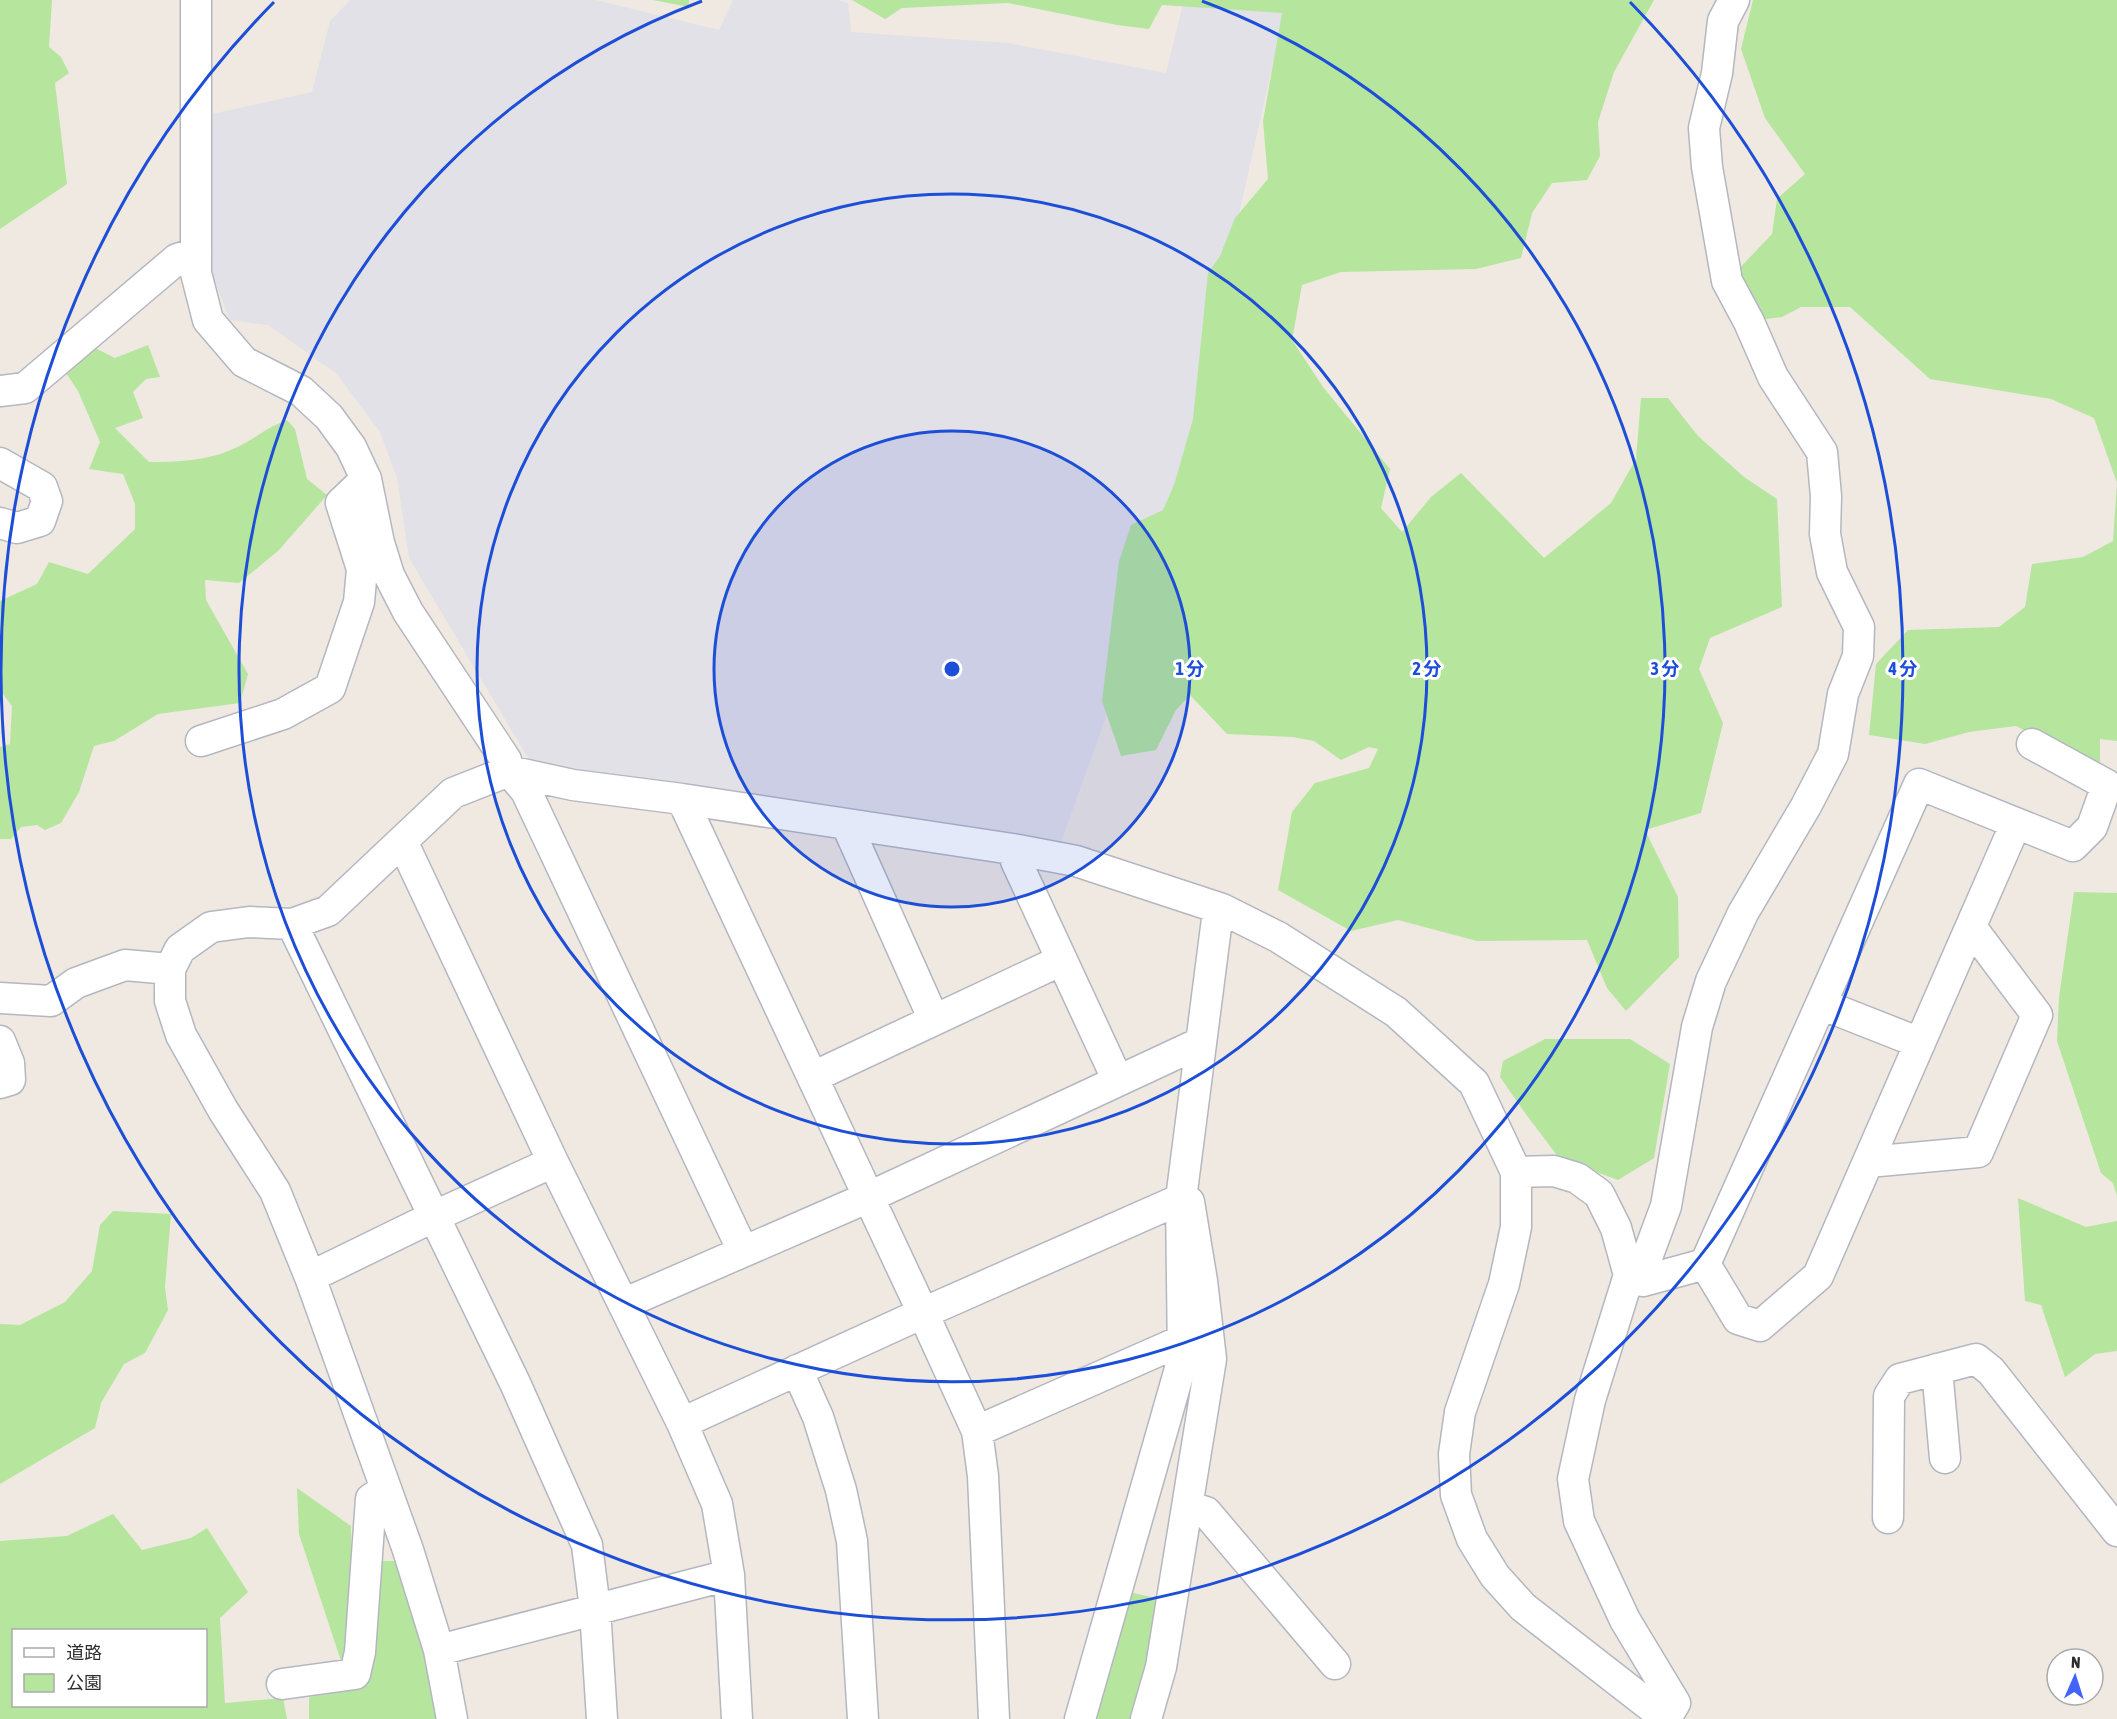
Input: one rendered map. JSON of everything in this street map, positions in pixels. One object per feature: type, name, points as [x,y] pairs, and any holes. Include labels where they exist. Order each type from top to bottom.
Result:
[{"type":"street","points":[[196,0],[196,273],[208,320],[244,362],[301,391],[329,417],[351,447],[366,479],[379,543],[389,575],[408,612],[506,760],[508,771],[526,791],[743,1251]]},
{"type":"street","points":[[1629,1275],[1642,1271],[1666,1206],[1697,1027],[1711,981],[1743,913],[1806,806],[1833,754],[1843,694],[1858,656],[1858,627],[1832,572],[1825,534],[1826,496],[1822,452],[1773,377],[1749,322],[1727,281],[1707,167],[1704,129],[1717,73],[1724,21],[1734,0]]},
{"type":"street","points":[[0,391],[26,388],[177,259],[196,253]]},
{"type":"street","points":[[0,463],[42,487],[47,501],[40,521],[17,528],[0,523]]},
{"type":"street","points":[[201,741],[283,714],[330,688],[359,602],[362,569],[341,503],[366,479]]},
{"type":"street","points":[[1705,1264],[1919,784],[2073,846],[2092,827],[2107,784],[2032,744]]},
{"type":"street","points":[[452,1719],[439,1650],[408,1550],[310,1277],[275,1191],[223,1110],[181,1035],[170,1001],[170,969],[180,948],[211,927],[249,922],[292,924],[328,911],[453,793],[508,771],[573,785],[682,799],[1018,850],[1076,861],[1222,909],[1278,937],[1396,1012],[1474,1083],[1516,1172],[1516,1227],[1504,1284],[1461,1412],[1454,1454],[1456,1495],[1472,1539],[1495,1576],[1523,1607],[1667,1719],[1675,1703],[1625,1620],[1579,1521],[1574,1479],[1590,1400],[1629,1275],[1616,1228],[1599,1194],[1577,1178],[1554,1171],[1516,1172]]},
{"type":"street","points":[[682,799],[977,1431],[983,1476],[994,1719]]},
{"type":"street","points":[[1705,1264],[1738,1319],[1760,1326],[1818,1276],[2016,823]]},
{"type":"street","points":[[850,825],[850,832],[934,1020]]},
{"type":"street","points":[[402,841],[553,1162],[682,1423],[717,1504],[729,1575],[737,1719]]},
{"type":"street","points":[[1018,850],[1016,861],[1118,1081]]},
{"type":"street","points":[[1080,1719],[1183,1358],[1181,1199],[1217,919],[1222,909]]},
{"type":"street","points":[[292,924],[435,1216],[587,1545],[595,1609],[602,1719]]},
{"type":"street","points":[[1868,1162],[1978,1152],[2037,1015],[1971,927]]},
{"type":"street","points":[[813,1077],[1062,960]]},
{"type":"street","points":[[0,998],[51,1001],[76,983],[125,966],[170,969]]},
{"type":"street","points":[[1821,1004],[1920,1043]]},
{"type":"street","points":[[0,1041],[9,1063],[10,1080],[0,1083]]},
{"type":"street","points":[[623,1304],[869,1197],[1191,1047],[1200,1047]]},
{"type":"street","points":[[310,1277],[553,1162]]},
{"type":"street","points":[[682,1423],[923,1312],[1181,1199],[1189,1202],[1202,1281],[1211,1359],[1161,1667],[1146,1719]]},
{"type":"street","points":[[1629,1275],[1643,1281],[1705,1264]]},
{"type":"street","points":[[977,1431],[1183,1340]]},
{"type":"street","points":[[1888,1518],[1889,1396],[1900,1379],[1976,1359],[1991,1371],[2117,1531]]},
{"type":"street","points":[[1937,1369],[1945,1458]]},
{"type":"street","points":[[797,1370],[818,1417],[841,1490],[852,1540],[863,1719]]},
{"type":"street","points":[[282,1684],[355,1674],[360,1652],[371,1499],[386,1489]]},
{"type":"street","points":[[1188,1507],[1206,1512],[1335,1664]]},
{"type":"street","points":[[439,1650],[729,1575]]},
{"type":"shaded area","points":[[350,0],[596,0],[719,30],[733,0],[839,0],[848,3],[851,32],[1008,43],[1166,73],[1183,4],[1284,13],[1184,461],[1115,692],[1060,845],[531,763],[409,558],[397,478],[380,432],[336,373],[268,325],[230,320],[208,264],[212,114],[312,92],[330,21]]},
{"type":"green space","points":[[0,0],[52,0],[49,47],[61,57],[69,73],[55,83],[67,184],[0,229]]},
{"type":"green space","points":[[653,0],[689,0],[689,7]]},
{"type":"green space","points":[[852,0],[1654,0],[1614,72],[1598,122],[1600,156],[1587,180],[1552,183],[1532,213],[1521,258],[1476,269],[1341,272],[1302,285],[1292,340],[1323,387],[1390,469],[1381,508],[1402,532],[1431,497],[1461,473],[1544,558],[1611,503],[1636,459],[1641,398],[1668,398],[1698,436],[1744,477],[1777,499],[1782,607],[1710,638],[1699,669],[1723,723],[1701,813],[1645,830],[1678,897],[1679,957],[1626,1011],[1607,988],[1587,940],[1477,941],[1398,920],[1351,931],[1278,890],[1292,812],[1315,783],[1369,768],[1378,749],[1369,747],[1341,760],[1314,741],[1293,737],[1227,734],[1190,695],[1176,710],[1156,750],[1121,756],[1102,701],[1119,561],[1131,525],[1163,510],[1174,485],[1193,419],[1208,273],[1220,256],[1235,218],[1268,179],[1263,121],[1282,13],[1162,5],[1149,29],[1117,25],[1008,3],[902,8],[885,19]]},
{"type":"green space","points":[[1753,0],[2117,0],[2117,483],[2094,418],[2051,399],[1930,379],[1850,307],[1801,307],[1782,317],[1759,320],[1735,273],[1772,234],[1777,199],[1805,174],[1765,118],[1741,49]]},
{"type":"green space","points":[[148,345],[160,377],[146,379],[133,392],[143,418],[115,428],[149,462],[191,460],[223,453],[287,420],[295,429],[307,479],[327,495],[279,550],[239,583],[205,580],[206,600],[248,674],[240,703],[158,714],[114,741],[94,746],[79,792],[61,823],[45,830],[37,825],[21,827],[11,839],[0,839],[0,747],[10,744],[12,706],[0,690],[0,601],[37,584],[49,562],[88,574],[135,529],[135,504],[123,474],[89,469],[100,442],[78,391],[64,370],[93,347],[115,358]]},
{"type":"green space","points":[[2117,483],[2117,741],[2100,739],[2100,770],[2016,726],[1969,732],[1925,744],[1869,735],[1876,664],[1908,630],[1999,627],[2025,607],[2032,564],[2083,557],[2113,541]]},
{"type":"green space","points":[[2074,892],[2117,893],[2117,1196],[2113,1183],[2101,1173],[2057,1041],[2059,997]]},
{"type":"green space","points":[[1545,1039],[1630,1039],[1670,1064],[1654,1158],[1618,1180],[1559,1158],[1500,1077],[1503,1061]]},
{"type":"green space","points":[[2018,1198],[2086,1227],[2117,1221],[2117,1351],[2095,1354],[2065,1377],[2041,1305],[2025,1301]]},
{"type":"green space","points":[[113,1211],[171,1214],[165,1287],[168,1310],[145,1353],[124,1364],[101,1403],[95,1428],[0,1484],[0,1324],[20,1325],[65,1302],[92,1271],[100,1225]]},
{"type":"green space","points":[[297,1488],[351,1526],[352,1663],[341,1661],[299,1534]]},
{"type":"green space","points":[[113,1514],[142,1550],[191,1538],[207,1528],[248,1592],[220,1618],[225,1703],[283,1698],[287,1719],[0,1719],[0,1541],[67,1536]]},
{"type":"green space","points":[[371,1561],[396,1561],[421,1609],[442,1719],[309,1719],[309,1697],[361,1689]]},
{"type":"green space","points":[[1129,1592],[1151,1597],[1161,1607],[1136,1719],[1087,1719]]}]
